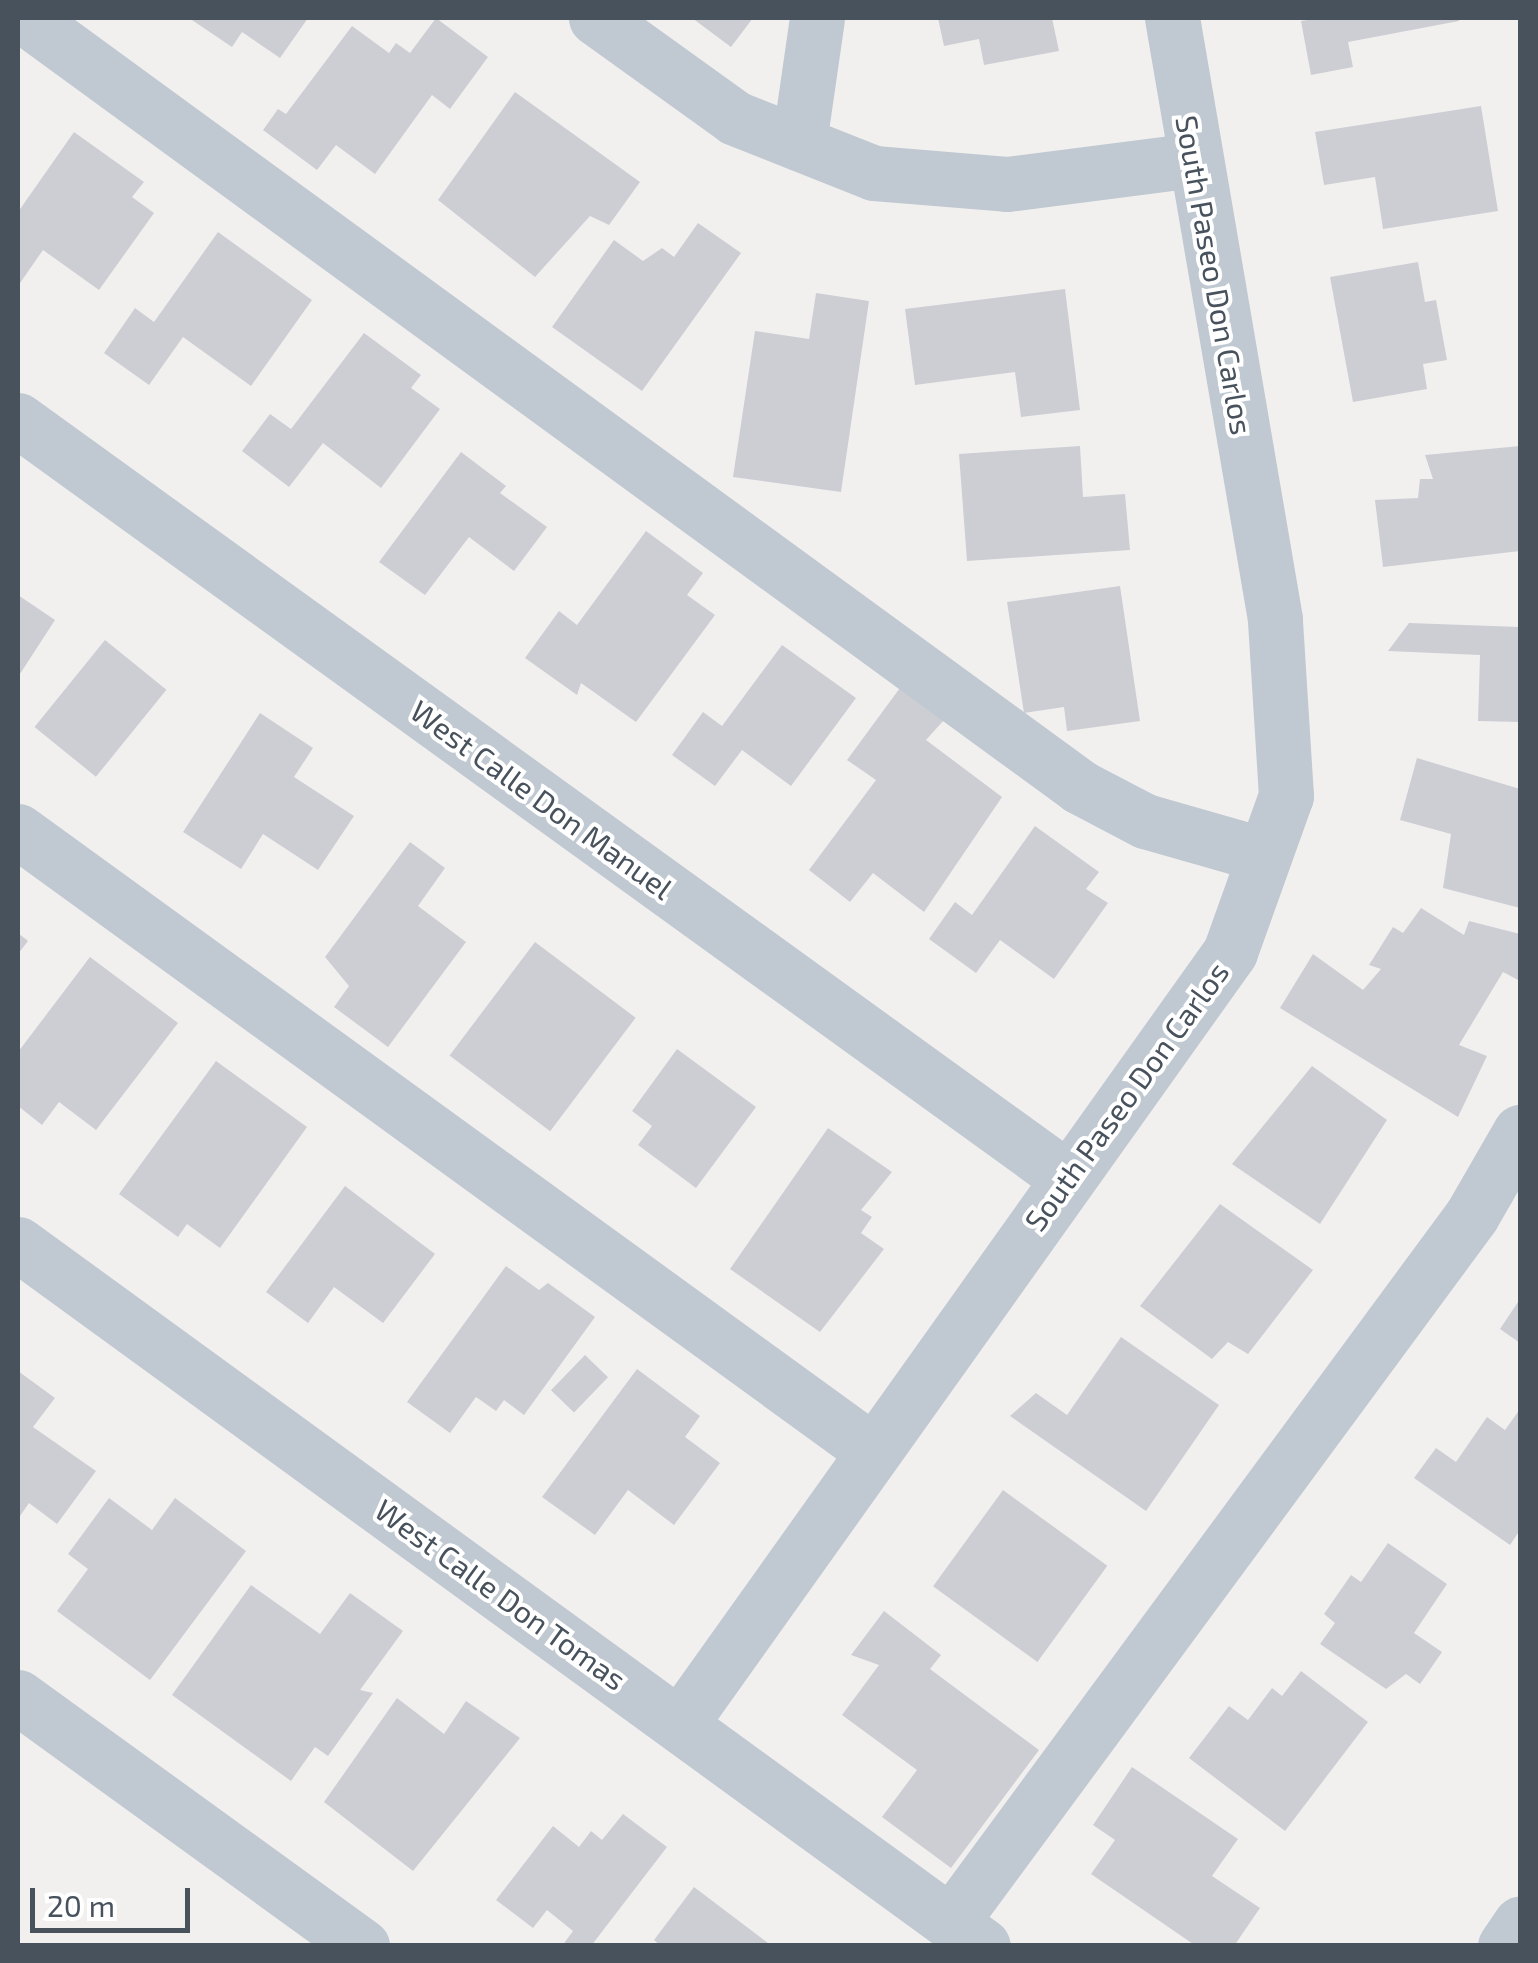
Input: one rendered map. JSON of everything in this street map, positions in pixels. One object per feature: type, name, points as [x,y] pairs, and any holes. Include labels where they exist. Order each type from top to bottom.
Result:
[{"type":"street","points":[[26,18],[1080,786],[1145,821],[1264,855]]},
{"type":"street","points":[[596,18],[735,118],[874,174],[1007,184],[1194,160]]},
{"type":"street","points":[[799,143],[817,18]]},
{"type":"street","name":"South Paseo Don Carlos","points":[[680,1724],[1066,1177],[1230,952],[1286,796],[1275,619],[1172,18]]},
{"type":"street","name":"West Calle Don Manuel","points":[[18,420],[1066,1177]]},
{"type":"street","points":[[18,831],[872,1450]]},
{"type":"street","points":[[967,1934],[1472,1215],[1520,1132]]},
{"type":"street","name":"West Calle Don Tomas","points":[[18,1244],[967,1934]]},
{"type":"street","points":[[18,1697],[362,1946]]},
{"type":"street","points":[[1505,1946],[1520,1924]]},
{"type":"building","points":[[189,18],[308,18],[280,58],[242,32],[232,47]]},
{"type":"building","points":[[436,18],[488,57],[450,109],[432,95],[375,174],[336,145],[317,170],[263,130],[278,109],[286,114],[352,26],[389,53],[396,43],[410,53]]},
{"type":"building","points":[[692,18],[753,18],[731,47]]},
{"type":"building","points":[[938,18],[1052,18],[1059,51],[984,65],[979,39],[944,46]]},
{"type":"building","points":[[1301,21],[1459,21],[1348,42],[1353,67],[1311,75]]},
{"type":"building","points":[[515,92],[640,182],[609,225],[590,216],[535,277],[438,200]]},
{"type":"building","points":[[1481,106],[1498,211],[1383,229],[1375,177],[1324,185],[1315,132]]},
{"type":"building","points":[[74,132],[144,182],[132,197],[154,213],[99,290],[43,250],[18,286],[18,212]]},
{"type":"building","points":[[698,223],[741,253],[642,391],[552,327],[614,240],[643,261],[662,248],[674,257]]},
{"type":"building","points":[[218,232],[312,300],[251,386],[183,337],[149,385],[104,353],[135,308],[154,322]]},
{"type":"building","points":[[1418,262],[1425,302],[1436,300],[1447,360],[1423,364],[1427,389],[1353,402],[1330,277]]},
{"type":"building","points":[[1065,289],[1080,410],[1021,417],[1015,372],[915,385],[905,309]]},
{"type":"building","points":[[816,293],[869,301],[841,492],[733,477],[755,331],[809,339]]},
{"type":"building","points":[[364,333],[421,375],[411,388],[440,409],[381,488],[323,443],[289,487],[242,451],[270,414],[291,429]]},
{"type":"building","points":[[1080,446],[1083,497],[1125,494],[1130,550],[967,561],[959,454]]},
{"type":"building","points":[[1520,446],[1520,551],[1383,567],[1375,500],[1418,498],[1420,479],[1433,479],[1425,455]]},
{"type":"building","points":[[461,452],[506,486],[500,493],[547,527],[514,571],[469,537],[425,595],[379,562]]},
{"type":"building","points":[[646,531],[703,573],[687,595],[715,615],[636,722],[581,683],[577,695],[525,658],[559,611],[577,625]]},
{"type":"building","points":[[1120,586],[1140,721],[1067,731],[1064,707],[1024,713],[1007,602]]},
{"type":"building","points":[[18,595],[55,620],[18,677]]},
{"type":"building","points":[[1409,623],[1520,627],[1520,722],[1478,721],[1480,655],[1388,651]]},
{"type":"building","points":[[105,640],[166,690],[96,777],[35,727]]},
{"type":"building","points":[[782,645],[856,698],[791,786],[742,750],[715,786],[672,755],[703,712],[722,726]]},
{"type":"building","points":[[908,677],[953,710],[926,740],[1002,797],[924,912],[873,873],[850,902],[809,870],[876,780],[847,760]]},
{"type":"building","points":[[260,713],[313,748],[294,777],[354,816],[318,870],[263,834],[241,869],[183,832]]},
{"type":"building","points":[[1417,758],[1520,789],[1520,908],[1443,888],[1451,834],[1400,820]]},
{"type":"building","points":[[1035,826],[1099,872],[1086,889],[1108,903],[1054,979],[1000,940],[976,973],[929,939],[955,902],[972,915]]},
{"type":"building","points":[[410,842],[445,868],[418,906],[466,942],[388,1047],[334,1007],[349,986],[325,957]]},
{"type":"building","points":[[1421,908],[1464,935],[1469,921],[1520,934],[1520,981],[1503,972],[1459,1045],[1487,1056],[1458,1117],[1280,1008],[1313,954],[1363,990],[1381,969],[1369,965],[1393,927],[1403,933]]},
{"type":"building","points":[[18,933],[28,941],[18,954]]},
{"type":"building","points":[[535,942],[636,1018],[550,1131],[450,1055]]},
{"type":"building","points":[[90,957],[178,1023],[96,1130],[59,1102],[42,1125],[18,1106],[18,1052]]},
{"type":"building","points":[[677,1049],[756,1107],[696,1188],[638,1145],[652,1126],[632,1111]]},
{"type":"building","points":[[216,1061],[307,1127],[220,1248],[187,1224],[178,1237],[119,1194]]},
{"type":"building","points":[[1312,1066],[1387,1120],[1320,1224],[1232,1164]]},
{"type":"building","points":[[828,1128],[892,1172],[861,1210],[872,1217],[861,1233],[884,1249],[820,1332],[730,1269]]},
{"type":"building","points":[[345,1186],[435,1254],[383,1323],[334,1287],[308,1323],[266,1292]]},
{"type":"building","points":[[1220,1204],[1313,1270],[1248,1354],[1228,1342],[1212,1359],[1140,1306]]},
{"type":"building","points":[[506,1266],[539,1290],[548,1283],[595,1317],[524,1415],[504,1400],[496,1411],[476,1397],[450,1433],[407,1402]]},
{"type":"building","points":[[1520,1299],[1520,1343],[1500,1329]]},
{"type":"building","points":[[1121,1337],[1219,1405],[1146,1511],[1010,1416],[1036,1393],[1067,1415]]},
{"type":"building","points":[[585,1355],[608,1377],[574,1412],[551,1390]]},
{"type":"building","points":[[637,1369],[700,1416],[685,1437],[720,1463],[674,1525],[628,1490],[595,1535],[542,1497]]},
{"type":"building","points":[[18,1371],[55,1398],[33,1427],[96,1471],[57,1524],[29,1503],[18,1519]]},
{"type":"building","points":[[1520,1409],[1520,1530],[1510,1545],[1414,1478],[1436,1448],[1456,1462],[1487,1417],[1505,1430]]},
{"type":"building","points":[[1003,1490],[1107,1566],[1037,1662],[933,1586]]},
{"type":"building","points":[[109,1498],[152,1530],[175,1498],[246,1551],[150,1680],[57,1611],[88,1569],[68,1554]]},
{"type":"building","points":[[1388,1543],[1447,1584],[1414,1633],[1442,1652],[1420,1684],[1406,1674],[1386,1689],[1320,1644],[1335,1623],[1324,1614],[1351,1575],[1361,1582]]},
{"type":"building","points":[[251,1585],[320,1634],[350,1593],[403,1631],[360,1690],[373,1693],[328,1756],[315,1747],[291,1781],[172,1695]]},
{"type":"building","points":[[884,1611],[941,1655],[930,1669],[1039,1750],[951,1868],[882,1817],[917,1770],[842,1715],[879,1665],[851,1655]]},
{"type":"building","points":[[1301,1671],[1368,1722],[1285,1831],[1189,1758],[1229,1706],[1248,1720],[1272,1688],[1282,1696]]},
{"type":"building","points":[[397,1698],[444,1734],[466,1701],[520,1738],[413,1871],[324,1802]]},
{"type":"building","points":[[1132,1767],[1238,1839],[1212,1876],[1260,1908],[1234,1946],[1196,1946],[1091,1874],[1115,1840],[1093,1825]]},
{"type":"building","points":[[623,1814],[667,1847],[591,1946],[562,1946],[573,1931],[547,1910],[533,1928],[496,1900],[553,1826],[579,1847],[591,1831],[602,1840]]},
{"type":"building","points":[[694,1887],[772,1946],[661,1946],[654,1940]]}]
